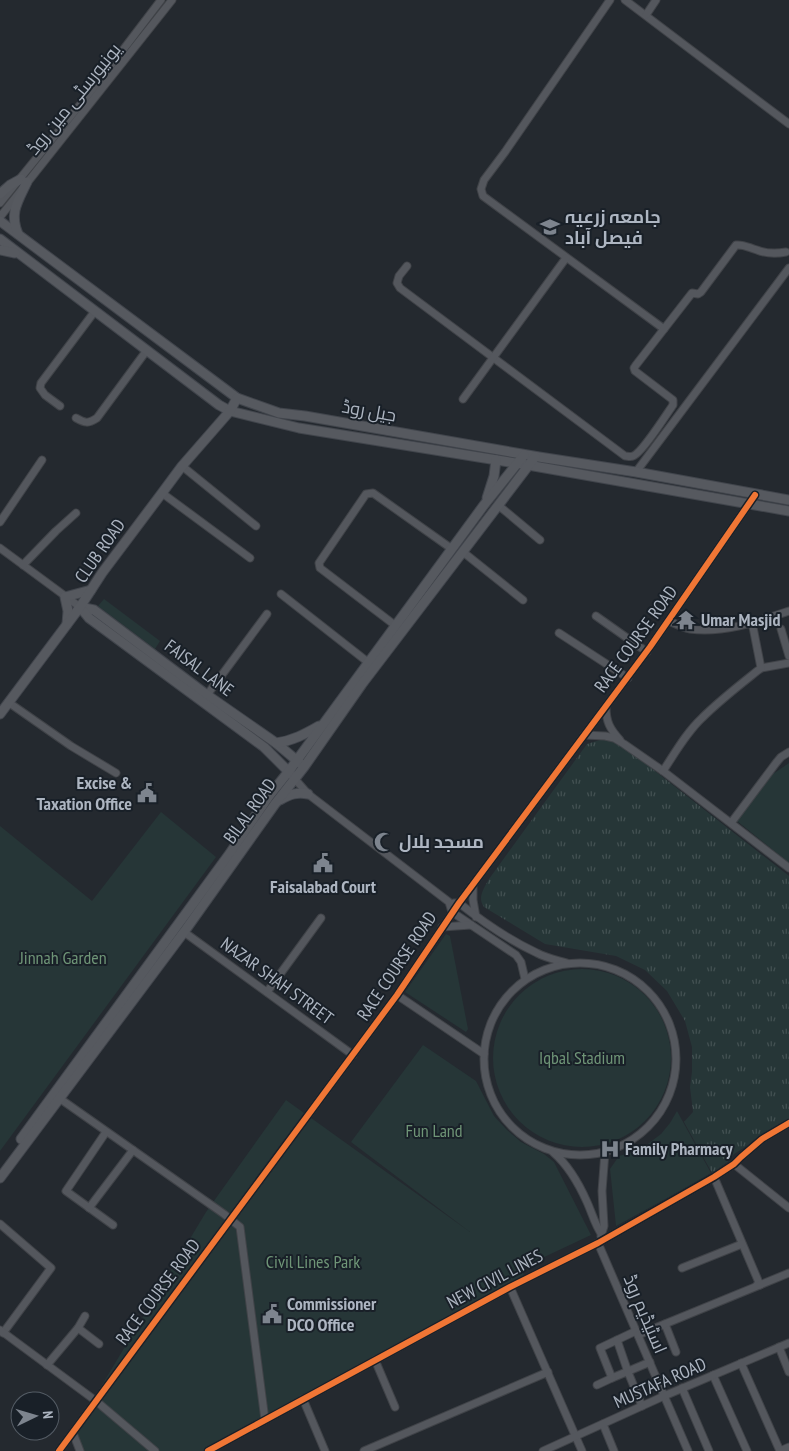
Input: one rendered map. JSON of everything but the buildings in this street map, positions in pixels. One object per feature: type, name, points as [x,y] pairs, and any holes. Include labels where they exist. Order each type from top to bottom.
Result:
[{"type":"main road","points":[[0,194],[10,185],[24,180]]},
{"type":"main road","points":[[18,234],[14,226],[14,212],[24,180]]},
{"type":"main road","name":"جیل روڈ","points":[[0,219],[237,398],[279,413],[535,457],[636,472],[789,500]]},
{"type":"main road","name":"جیل روڈ","points":[[0,240],[230,411],[299,428],[528,465],[789,511]]},
{"type":"main road","points":[[0,250],[20,255]]},
{"type":"main road","name":"CLUB ROAD","points":[[0,714],[182,466],[230,411],[237,398]]},
{"type":"main road","name":"BILAL ROAD","points":[[0,1178],[184,932],[275,804],[292,775],[296,760],[484,505],[524,455]]},
{"type":"main road","name":"BILAL ROAD","points":[[0,1168],[222,864],[269,796],[304,767],[362,684],[535,457]]},
{"type":"main road","points":[[484,505],[494,476],[496,460]]},
{"type":"main road","points":[[67,625],[68,610],[65,596],[91,590]]},
{"type":"main road","name":"FAISAL LANE","points":[[80,607],[94,610],[276,744],[304,767]]},
{"type":"main road","name":"FAISAL LANE","points":[[80,607],[89,618],[264,747],[292,775]]},
{"type":"main road","points":[[276,744],[297,738],[324,722]]},
{"type":"main road","points":[[269,796],[276,782],[280,762]]},
{"type":"main road","points":[[275,804],[294,793],[308,794]]},
{"type":"street","name":"یونیورسٹی مین روڈ","points":[[105,80],[161,0]]},
{"type":"street","name":"یونیورسٹی مین روڈ","points":[[0,203],[24,180],[172,0]]},
{"type":"street","points":[[610,0],[506,152],[484,180],[481,189],[483,196],[664,329]]},
{"type":"street","points":[[625,0],[789,124]]},
{"type":"street","points":[[646,15],[656,0]]},
{"type":"street","name":"یونیورسٹی مین روڈ","points":[[0,219],[24,180]]},
{"type":"street","points":[[407,266],[396,283],[400,288],[624,456],[632,456],[638,453],[673,405],[671,397],[635,371],[634,368],[692,293],[698,294],[701,292],[736,245],[743,244],[766,253],[786,252]]},
{"type":"street","points":[[463,399],[566,258]]},
{"type":"street","points":[[636,472],[789,268]]},
{"type":"street","points":[[60,406],[45,395],[40,388],[41,382],[95,311]]},
{"type":"street","points":[[76,418],[85,423],[97,418],[147,350]]},
{"type":"street","points":[[0,522],[42,460]]},
{"type":"street","points":[[182,466],[256,526]]},
{"type":"street","points":[[162,493],[250,558]]},
{"type":"street","points":[[396,626],[319,566],[319,563],[366,494],[373,493],[452,549]]},
{"type":"street","name":"RACE COURSE ROAD","points":[[59,1451],[397,995],[452,912],[647,652],[755,495]]},
{"type":"street","points":[[498,505],[540,540]]},
{"type":"street","points":[[23,565],[76,512]]},
{"type":"street","name":"FAISAL LANE","points":[[0,548],[80,607]]},
{"type":"street","points":[[463,552],[523,600]]},
{"type":"street","points":[[281,594],[368,663]]},
{"type":"street","points":[[669,621],[683,628],[716,630],[734,627],[789,611]]},
{"type":"street","points":[[207,695],[267,614]]},
{"type":"street","points":[[596,616],[647,652]]},
{"type":"street","points":[[752,622],[761,668]]},
{"type":"street","points":[[781,629],[789,656]]},
{"type":"street","points":[[559,633],[628,678]]},
{"type":"street","points":[[663,771],[684,739],[702,718],[738,686],[761,668],[789,663]]},
{"type":"street","points":[[8,702],[71,746],[116,772]]},
{"type":"street","points":[[606,707],[606,718],[610,727],[624,744]]},
{"type":"street","points":[[584,735],[614,738],[624,744],[663,771],[789,868]]},
{"type":"street","points":[[731,823],[780,757],[789,752]]},
{"type":"street","points":[[292,775],[308,794],[449,902],[459,903],[476,917],[539,954],[567,963]]},
{"type":"street","points":[[473,884],[476,917]]},
{"type":"street","points":[[449,902],[452,912],[516,955],[522,962],[526,979]]},
{"type":"street","points":[[267,992],[321,918]]},
{"type":"street","points":[[442,927],[471,925]]},
{"type":"street","name":"NAZAR SHAH STREET","points":[[184,932],[353,1055]]},
{"type":"street","points":[[582,962],[610,967],[624,973],[636,980],[647,990],[660,1007],[670,1026],[676,1054],[673,1083],[668,1097],[661,1110],[643,1132],[618,1147],[605,1152],[587,1155],[569,1154],[552,1151],[536,1144],[521,1135],[502,1114],[493,1099],[485,1072],[484,1054],[488,1031],[496,1013],[508,996],[526,979],[551,967],[582,962]]},
{"type":"street","points":[[397,995],[484,1054]]},
{"type":"street","points":[[59,1098],[240,1227],[265,1420]]},
{"type":"street","name":"NEW CIVIL LINES","points":[[208,1451],[510,1287],[598,1243],[714,1178],[734,1164],[762,1139],[789,1123]]},
{"type":"street","points":[[106,1132],[66,1190],[113,1225]]},
{"type":"street","points":[[89,1208],[133,1150]]},
{"type":"street","points":[[552,1151],[562,1160],[572,1174],[602,1235]]},
{"type":"street","points":[[598,1243],[604,1226],[602,1191],[605,1152]]},
{"type":"street","points":[[734,1164],[789,1208]]},
{"type":"street","points":[[714,1178],[759,1285]]},
{"type":"street","points":[[0,1224],[51,1268],[2,1332],[96,1402],[155,1451]]},
{"type":"street","name":"اسٹیڈیم روڈ","points":[[598,1243],[688,1451]]},
{"type":"street","points":[[682,1268],[742,1244]]},
{"type":"street","points":[[612,1378],[600,1348],[617,1340],[665,1324],[789,1273]]},
{"type":"street","points":[[510,1287],[582,1451]]},
{"type":"street","points":[[47,1365],[78,1328],[85,1316]]},
{"type":"street","points":[[665,1324],[676,1352]]},
{"type":"street","points":[[78,1328],[99,1344]]},
{"type":"street","points":[[617,1340],[642,1406]]},
{"type":"street","name":"MUSTAFA ROAD","points":[[543,1451],[682,1388],[789,1343]]},
{"type":"street","points":[[779,1347],[789,1372]]},
{"type":"street","points":[[375,1360],[395,1407]]},
{"type":"street","points":[[597,1385],[650,1362]]},
{"type":"street","points":[[741,1363],[780,1451],[789,1447]]},
{"type":"street","points":[[364,1451],[548,1372]]},
{"type":"street","points":[[713,1376],[747,1451]]},
{"type":"street","points":[[682,1388],[709,1451]]},
{"type":"street","points":[[303,1399],[325,1451]]},
{"type":"street","points":[[603,1424],[614,1451]]},
{"type":"street","points":[[73,1433],[80,1451]]},
{"type":"green space","points":[[104,599],[160,641],[155,649],[98,606]]},
{"type":"green space","points":[[603,739],[618,742],[789,876],[789,1119],[734,1154],[729,1161],[712,1173],[684,1122],[693,1112],[690,1087],[692,1047],[685,1021],[667,991],[645,970],[616,956],[545,944],[482,904],[482,893],[489,879],[587,744]]},
{"type":"green space","points":[[789,763],[789,863],[737,821],[773,774]]},
{"type":"green space","name":"Jinnah Garden","points":[[161,812],[216,857],[0,1151],[0,826],[92,901]]},
{"type":"green space","points":[[446,934],[450,936],[468,1029],[466,1032],[405,992]]},
{"type":"green space","name":"Iqbal Stadium","points":[[573,969],[591,969],[616,976],[631,984],[645,995],[656,1009],[664,1024],[671,1049],[671,1067],[664,1092],[656,1107],[645,1121],[631,1132],[608,1143],[591,1147],[573,1147],[556,1143],[540,1136],[526,1127],[513,1114],[497,1084],[493,1067],[493,1049],[497,1032],[504,1016],[513,1002],[526,989],[556,973]]},
{"type":"green space","name":"Civil Lines Park","points":[[423,1045],[476,1081],[494,1116],[507,1130],[521,1142],[544,1154],[554,1162],[591,1235],[521,1268],[526,1280],[212,1451],[80,1451],[73,1433],[206,1212],[286,1100],[470,1232],[351,1142]]},
{"type":"green space","points":[[677,1111],[711,1173],[616,1226],[610,1169],[619,1156],[640,1150],[661,1134]]},
{"type":"cycle path","points":[[59,1451],[397,995],[459,903],[650,647],[755,495]]},
{"type":"cycle path","points":[[208,1451],[510,1287],[598,1243],[714,1177],[734,1164],[762,1139],[789,1123]]},
{"type":"place","name":"جامعہ زرعیہ فیصل آباد","points":[[550,227]]},
{"type":"place","name":"Umar Masjid","points":[[686,620]]},
{"type":"place","name":"Excise & Taxation Office","points":[[147,793]]},
{"type":"place","name":"مسجد بلال","points":[[384,842]]},
{"type":"place","name":"Faisalabad Court","points":[[323,863]]},
{"type":"place","name":"Family Pharmacy","points":[[610,1149]]},
{"type":"place","name":"Commissioner DCO Office","points":[[272,1314]]},
{"type":"park label","name":"Fun Land","points":[[434,1131]]}]
